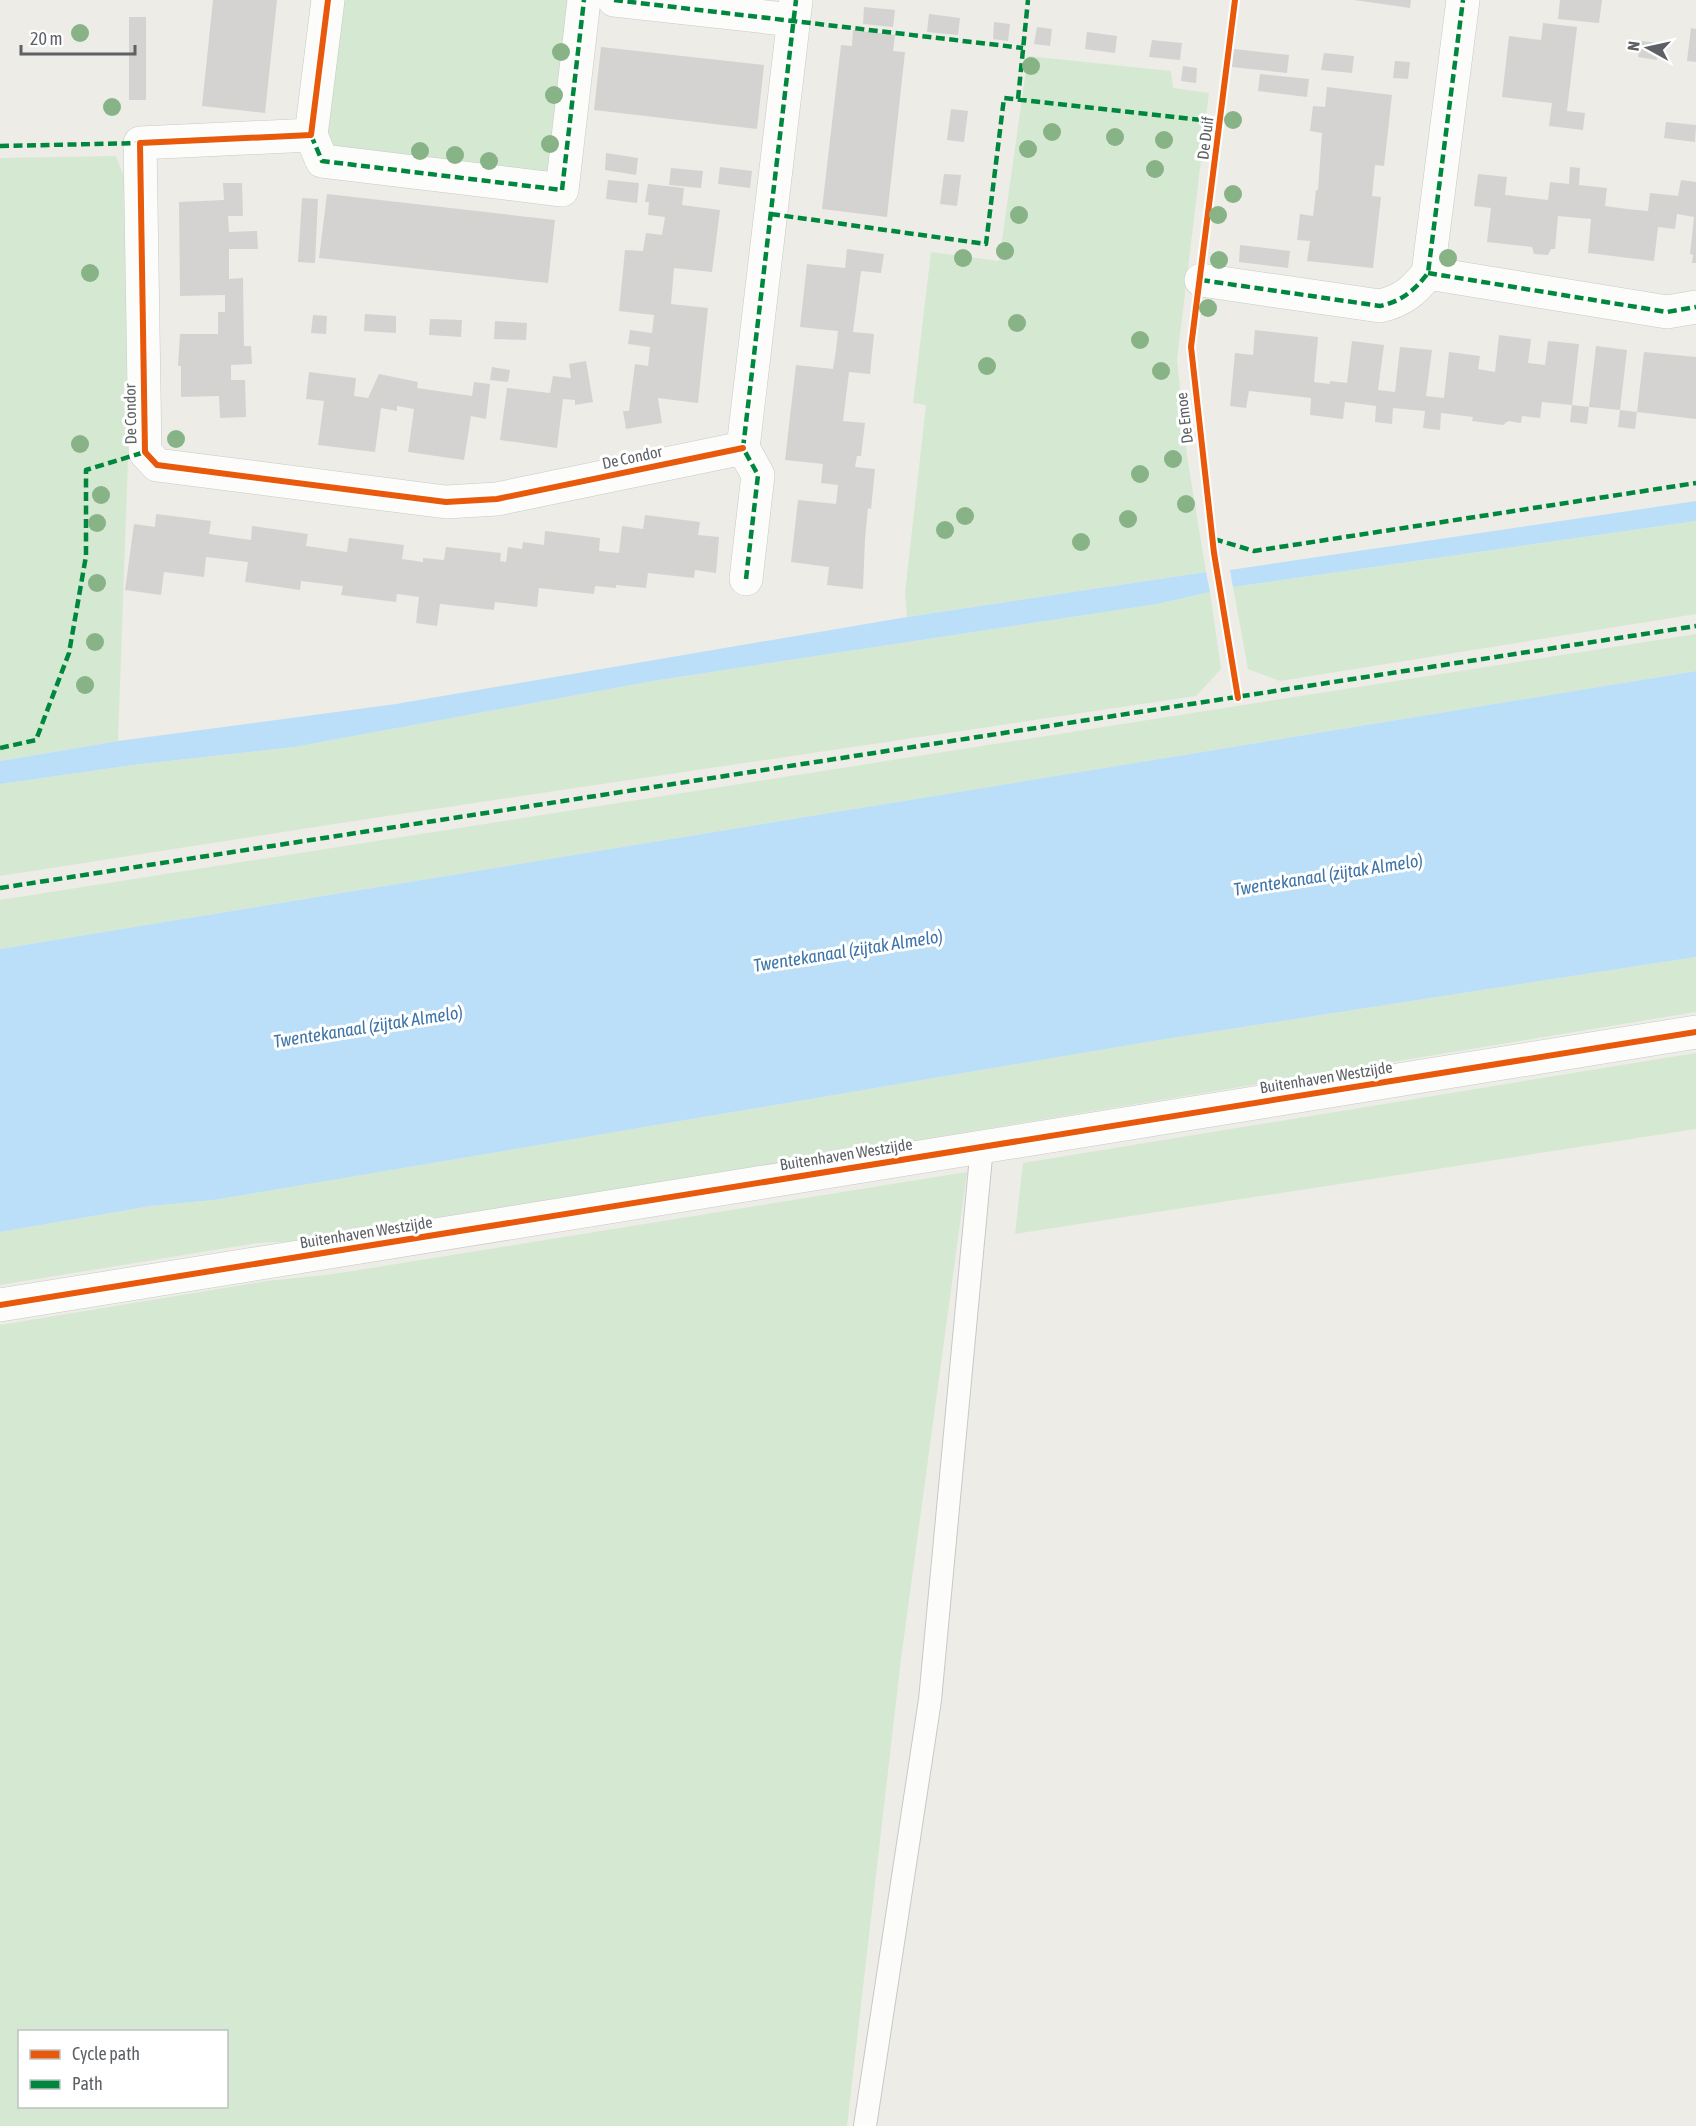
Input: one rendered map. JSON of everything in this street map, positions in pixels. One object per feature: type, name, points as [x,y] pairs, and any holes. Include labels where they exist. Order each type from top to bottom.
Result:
[{"type":"street","points":[[328,0],[311,135],[322,161],[562,190],[584,0]]},
{"type":"street","points":[[614,0],[794,10],[743,448],[758,475],[746,579]]},
{"type":"street","points":[[1202,280],[1380,306],[1393,303],[1414,291],[1428,273],[1463,0]]},
{"type":"street","name":"De Condor","points":[[311,135],[140,143],[145,452],[157,465],[446,502],[497,499],[743,448]]},
{"type":"street","points":[[1428,273],[1667,312],[1696,307]]},
{"type":"street","name":"Buitenhaven Westzijde","points":[[0,1305],[1696,1032]]},
{"type":"lane","points":[[865,2126],[930,1700],[982,1146]]},
{"type":"green space","points":[[342,0],[572,0],[553,178],[326,150]]},
{"type":"green space","points":[[1028,56],[1171,71],[1173,88],[1209,93],[1177,360],[1187,456],[1206,572],[907,617],[905,593],[926,405],[913,403],[931,252],[999,261]]},
{"type":"green space","points":[[116,156],[124,177],[128,460],[118,741],[0,761],[0,158]]},
{"type":"green space","points":[[1696,521],[1696,614],[1280,681],[1248,669],[1233,587]]},
{"type":"green space","points":[[1210,592],[1221,669],[1196,696],[0,876],[0,784],[133,765],[294,747],[653,681],[1157,604]]},
{"type":"green space","points":[[1696,634],[1696,671],[0,949],[0,900]]},
{"type":"green space","points":[[1696,957],[1696,1012],[303,1241],[257,1243],[0,1285],[0,1232],[151,1206],[214,1200],[1153,1041]]},
{"type":"green space","points":[[1696,1053],[1696,1129],[1015,1234],[1023,1163]]},
{"type":"green space","points":[[967,1172],[901,1659],[847,2126],[0,2126],[0,1325],[267,1281],[334,1274]]},
{"type":"water","points":[[1696,501],[1696,521],[1233,587],[1230,570]]},
{"type":"water","points":[[1206,572],[1210,592],[1157,604],[653,681],[294,747],[133,765],[0,784],[0,761],[118,741],[396,704],[907,617]]},
{"type":"water","name":"Twentekanaal (zijtak Almelo)","points":[[1696,671],[1696,957],[1153,1041],[214,1200],[151,1206],[0,1232],[0,949]]},
{"type":"building","points":[[213,0],[277,0],[265,113],[202,106]]},
{"type":"building","points":[[1354,0],[1411,0],[1410,8]]},
{"type":"building","points":[[1560,0],[1602,0],[1599,23],[1558,19]]},
{"type":"building","points":[[864,7],[895,10],[893,27],[863,24]]},
{"type":"building","points":[[929,14],[960,18],[958,35],[927,32]]},
{"type":"building","points":[[129,17],[146,17],[146,100],[129,100]]},
{"type":"building","points":[[994,22],[1010,24],[1008,41],[993,39]]},
{"type":"building","points":[[1543,23],[1577,27],[1567,111],[1585,113],[1583,130],[1549,126],[1552,103],[1502,97],[1509,36],[1541,40]]},
{"type":"building","points":[[1037,27],[1052,29],[1050,46],[1034,44]]},
{"type":"building","points":[[1691,28],[1696,29],[1696,62],[1687,61]]},
{"type":"building","points":[[853,30],[895,35],[893,51],[905,52],[887,217],[822,209],[841,45],[852,46]]},
{"type":"building","points":[[1087,32],[1117,36],[1115,53],[1085,49]]},
{"type":"building","points":[[1152,40],[1182,43],[1180,60],[1149,57]]},
{"type":"building","points":[[1641,41],[1660,43],[1657,60],[1638,57]]},
{"type":"building","points":[[601,47],[764,65],[757,129],[594,110]]},
{"type":"building","points":[[1234,49],[1289,55],[1287,73],[1232,67]]},
{"type":"building","points":[[1324,53],[1354,56],[1352,73],[1321,70]]},
{"type":"building","points":[[1395,61],[1410,62],[1408,79],[1393,78]]},
{"type":"building","points":[[1183,66],[1197,68],[1196,83],[1181,81]]},
{"type":"building","points":[[1260,74],[1309,79],[1307,97],[1258,91]]},
{"type":"building","points":[[1327,87],[1392,95],[1384,166],[1375,165],[1372,196],[1381,197],[1373,268],[1307,261],[1310,241],[1297,240],[1300,214],[1313,216],[1316,190],[1318,190],[1322,133],[1310,131],[1313,106],[1325,107]]},
{"type":"building","points":[[951,109],[968,111],[964,142],[947,140]]},
{"type":"building","points":[[1666,122],[1696,125],[1695,142],[1664,138]]},
{"type":"building","points":[[606,153],[638,158],[636,175],[605,170]]},
{"type":"building","points":[[720,167],[752,171],[750,188],[718,184]]},
{"type":"building","points":[[1570,167],[1580,168],[1579,185],[1607,188],[1605,206],[1627,209],[1648,211],[1650,193],[1678,196],[1681,180],[1696,182],[1696,263],[1692,263],[1693,255],[1690,254],[1694,217],[1677,214],[1675,229],[1658,227],[1654,261],[1588,253],[1591,219],[1558,216],[1555,249],[1551,249],[1548,255],[1534,254],[1532,247],[1487,242],[1491,208],[1474,206],[1478,174],[1507,177],[1505,195],[1548,200],[1550,182],[1569,184]]},
{"type":"building","points":[[671,168],[703,171],[701,188],[669,185]]},
{"type":"building","points":[[944,174],[961,175],[957,206],[940,204]]},
{"type":"building","points":[[608,180],[639,183],[637,203],[606,199]]},
{"type":"building","points":[[223,183],[242,183],[243,216],[228,216],[229,232],[257,231],[258,249],[229,249],[229,279],[243,278],[244,346],[251,346],[252,364],[231,365],[231,380],[245,380],[246,417],[220,418],[219,396],[181,397],[181,366],[178,366],[180,334],[218,334],[218,312],[225,312],[225,295],[180,296],[179,202],[224,200]]},
{"type":"building","points":[[648,184],[684,188],[682,205],[720,210],[712,272],[674,268],[671,304],[708,308],[698,403],[658,398],[662,423],[626,429],[623,411],[629,411],[635,364],[648,366],[650,347],[628,344],[630,330],[652,333],[654,315],[619,311],[625,250],[643,251],[646,233],[662,235],[665,217],[648,215],[649,202],[645,202]]},
{"type":"building","points":[[327,194],[555,220],[548,283],[319,258]]},
{"type":"building","points":[[302,198],[318,199],[315,263],[298,262]]},
{"type":"building","points":[[1240,245],[1290,251],[1288,268],[1239,262]]},
{"type":"building","points":[[847,249],[884,254],[881,273],[861,271],[853,332],[874,334],[870,374],[849,372],[843,421],[865,423],[861,456],[857,456],[855,467],[875,469],[871,509],[868,508],[863,589],[827,585],[829,567],[791,562],[798,500],[836,504],[838,485],[821,483],[823,464],[785,460],[796,365],[833,369],[836,350],[838,331],[800,327],[807,264],[845,268]]},
{"type":"building","points":[[365,314],[396,316],[396,333],[364,331]]},
{"type":"building","points":[[313,315],[327,316],[326,334],[311,333]]},
{"type":"building","points":[[430,319],[462,320],[461,337],[429,335]]},
{"type":"building","points":[[495,321],[527,323],[526,340],[494,339]]},
{"type":"building","points":[[1255,330],[1318,337],[1314,382],[1330,384],[1330,381],[1347,383],[1352,341],[1384,345],[1378,390],[1395,392],[1400,347],[1432,350],[1426,396],[1444,398],[1449,352],[1480,356],[1478,369],[1495,372],[1499,335],[1531,339],[1528,363],[1545,365],[1548,341],[1579,344],[1572,405],[1542,402],[1540,418],[1522,416],[1521,423],[1508,421],[1503,425],[1472,421],[1473,417],[1441,413],[1440,430],[1423,428],[1425,411],[1393,408],[1392,424],[1375,422],[1376,406],[1345,402],[1343,419],[1310,415],[1311,398],[1249,391],[1246,408],[1230,406],[1235,353],[1253,355]]},
{"type":"building","points":[[1596,346],[1627,350],[1620,410],[1589,407]]},
{"type":"building","points":[[1644,352],[1696,357],[1696,419],[1637,412]]},
{"type":"building","points":[[586,361],[593,402],[575,405],[575,400],[563,399],[557,448],[500,440],[507,388],[550,393],[553,376],[571,378],[569,364]]},
{"type":"building","points":[[492,367],[510,370],[508,382],[490,380]]},
{"type":"building","points":[[309,372],[356,378],[354,396],[368,398],[379,374],[418,382],[417,388],[472,396],[474,382],[490,384],[486,419],[471,416],[464,460],[408,452],[414,409],[397,406],[397,411],[381,408],[375,452],[318,445],[324,401],[306,399]]},
{"type":"building","points":[[1572,405],[1589,407],[1587,424],[1570,422]]},
{"type":"building","points":[[1620,410],[1637,412],[1635,429],[1618,427]]},
{"type":"building","points":[[156,514],[211,521],[209,534],[251,540],[252,526],[308,534],[306,546],[347,552],[349,538],[404,545],[402,559],[423,562],[423,558],[444,560],[446,547],[501,553],[500,561],[506,562],[508,547],[522,549],[523,542],[544,545],[545,531],[600,538],[599,551],[619,553],[622,526],[643,529],[645,515],[700,522],[698,535],[719,537],[716,573],[695,570],[694,578],[648,573],[646,588],[616,585],[616,588],[595,586],[594,594],[539,588],[537,607],[495,602],[494,610],[440,604],[437,626],[416,623],[419,597],[397,594],[396,602],[341,595],[343,586],[301,581],[300,590],[245,582],[248,562],[206,557],[204,577],[164,572],[161,595],[125,590],[134,524],[155,527]]},
{"type":"marked path","points":[[311,135],[322,161],[562,190],[584,0]]},
{"type":"marked path","points":[[614,0],[1023,48]]},
{"type":"marked path","points":[[746,579],[758,475],[743,448],[796,0]]},
{"type":"marked path","points":[[1018,99],[1028,0]]},
{"type":"marked path","points":[[1201,280],[1380,306],[1401,298],[1418,285],[1428,273],[1463,0]]},
{"type":"marked path","points":[[771,214],[986,244],[1004,98],[1220,122]]},
{"type":"marked path","points":[[0,146],[144,143]]},
{"type":"marked path","points":[[1428,273],[1667,312],[1696,307]]},
{"type":"marked path","points":[[0,748],[36,740],[69,653],[86,556],[86,470],[145,452]]},
{"type":"marked path","points":[[1214,539],[1254,551],[1696,483]]},
{"type":"marked path","points":[[0,888],[1696,626]]},
{"type":"cycle path","points":[[328,0],[311,135],[140,143],[145,452],[157,465],[446,502],[497,499],[743,448]]},
{"type":"cycle path","name":"De Duif","points":[[1235,0],[1191,347],[1214,553],[1238,698]]},
{"type":"cycle path","points":[[0,1305],[1696,1032]]}]
